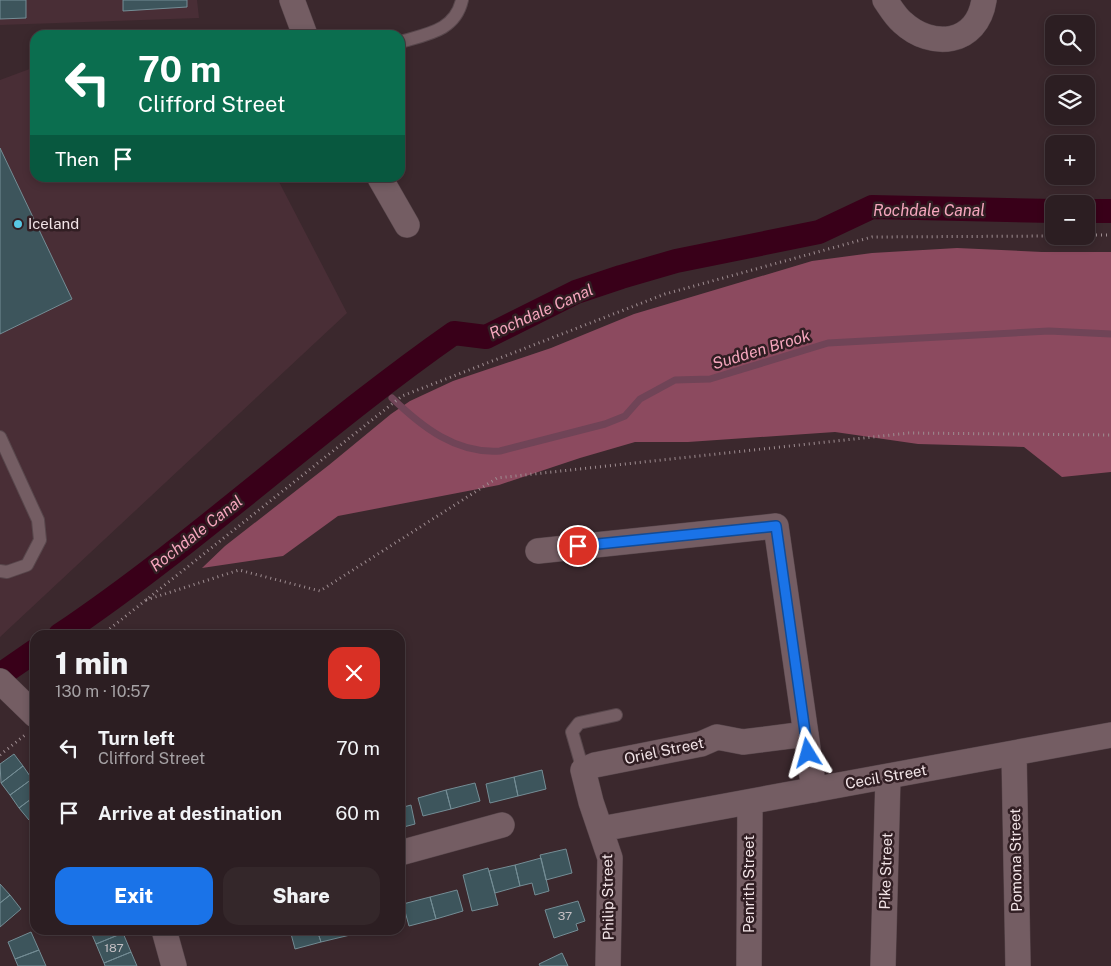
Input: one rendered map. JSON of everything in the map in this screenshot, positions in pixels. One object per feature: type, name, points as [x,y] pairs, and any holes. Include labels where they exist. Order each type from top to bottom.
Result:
[{"type":"street","points":[[292,0],[303,30]]},
{"type":"street","points":[[885,0],[901,21],[917,32],[935,40],[952,39],[966,33],[979,20],[984,0]]},
{"type":"street","points":[[382,182],[407,225]]},
{"type":"street","points":[[538,551],[776,526],[814,790]]},
{"type":"street","points":[[7,688],[30,720]]},
{"type":"street","name":"Oriel Street","points":[[583,770],[595,765],[701,744],[718,737],[743,742],[806,734]]},
{"type":"street","name":"Cecil Street","points":[[602,830],[1111,735]]},
{"type":"street","name":"Pomona Street","points":[[1014,753],[1018,966]]},
{"type":"street","points":[[583,770],[591,802],[602,830]]},
{"type":"street","name":"Pike Street","points":[[883,966],[888,776]]},
{"type":"street","name":"Penrith Street","points":[[748,966],[750,802]]},
{"type":"street","points":[[405,852],[502,825]]},
{"type":"street","name":"Philip Street","points":[[602,830],[610,858],[608,966]]},
{"type":"street","points":[[165,935],[174,966]]},
{"type":"lane","points":[[405,41],[441,30],[459,13],[462,0]]},
{"type":"lane","points":[[0,437],[38,520],[40,540],[27,565],[7,572],[0,571]]},
{"type":"lane","points":[[583,770],[572,732],[579,723],[616,715]]},
{"type":"path","points":[[1095,236],[1111,235]]},
{"type":"path","points":[[108,630],[402,396],[664,294],[872,237],[1045,236]]},
{"type":"path","points":[[144,601],[239,570],[320,590],[497,478],[909,433],[1111,435]]},
{"type":"path","points":[[0,755],[30,725]]},
{"type":"shaded area","points":[[0,0],[197,0],[199,18],[0,25]]},
{"type":"shaded area","points":[[30,69],[30,182],[279,182],[347,313],[0,637],[0,80]]},
{"type":"shaded area","points":[[957,248],[1042,252],[1111,252],[1111,472],[1062,477],[1024,447],[918,444],[835,432],[688,442],[635,442],[499,485],[338,516],[283,556],[202,568],[225,546],[391,414],[410,401],[453,381],[551,348],[634,314],[812,261],[872,253]]},
{"type":"building","points":[[0,0],[26,0],[26,18],[0,19]]},
{"type":"building","points":[[123,0],[187,0],[187,7],[123,11]]},
{"type":"building","name":"Iceland","points":[[0,148],[72,299],[0,334]]},
{"type":"building","points":[[14,754],[23,766],[1,783],[0,764]]},
{"type":"building","points":[[23,766],[30,776],[30,780],[10,795],[1,783]]},
{"type":"building","points":[[542,770],[546,789],[518,796],[514,777]]},
{"type":"building","points":[[514,777],[518,796],[490,803],[486,784]]},
{"type":"building","points":[[30,780],[30,800],[19,808],[10,795]]},
{"type":"building","points":[[475,783],[480,801],[451,809],[446,790]]},
{"type":"building","points":[[446,790],[451,809],[423,816],[418,798]]},
{"type":"building","points":[[30,800],[30,819],[29,820],[19,808]]},
{"type":"building","points":[[411,805],[415,824],[405,827],[405,807]]},
{"type":"building","points":[[566,849],[572,873],[546,880],[540,855]]},
{"type":"building","points":[[541,858],[549,891],[535,895],[532,883],[520,886],[515,865]]},
{"type":"building","points":[[515,865],[520,886],[495,893],[489,871]]},
{"type":"building","points":[[488,868],[498,905],[472,911],[463,875]]},
{"type":"building","points":[[0,884],[10,895],[0,903]]},
{"type":"building","points":[[457,890],[463,911],[436,919],[430,897]]},
{"type":"building","points":[[10,895],[21,909],[0,927],[0,903]]},
{"type":"building","points":[[430,897],[436,919],[409,926],[405,903]]},
{"type":"building","points":[[578,901],[585,921],[576,924],[578,930],[554,938],[545,910]]},
{"type":"building","points":[[30,932],[39,950],[15,959],[8,942]]},
{"type":"building","points":[[92,935],[118,935],[96,944]]},
{"type":"building","points":[[118,935],[124,935],[131,952],[104,963],[96,944]]},
{"type":"building","points":[[291,935],[319,935],[321,942],[295,949]]},
{"type":"building","points":[[319,935],[346,935],[346,936],[321,942]]},
{"type":"building","points":[[39,950],[46,966],[18,966],[15,959]]},
{"type":"building","points":[[131,952],[137,966],[105,966],[104,963]]},
{"type":"building","points":[[562,953],[568,966],[540,966],[539,964]]},
{"type":"waterway","name":"Rochdale Canal","points":[[67,630],[111,600],[354,407],[454,333],[486,337],[576,292],[676,261],[819,232],[872,207],[1045,211]]},
{"type":"waterway","name":"Rochdale Canal","points":[[1095,211],[1111,211]]},
{"type":"waterway","name":"Sudden Brook","points":[[392,398],[415,419],[441,437],[469,448],[484,451],[500,451],[605,424],[625,416],[640,399],[675,380],[710,379],[828,343],[1049,331],[1111,334]]},
{"type":"waterway","name":"Rochdale Canal","points":[[0,675],[30,654]]},
{"type":"place","name":"Iceland","points":[[18,224]]},
{"type":"route","points":[[578,546],[776,526],[808,753]]}]
